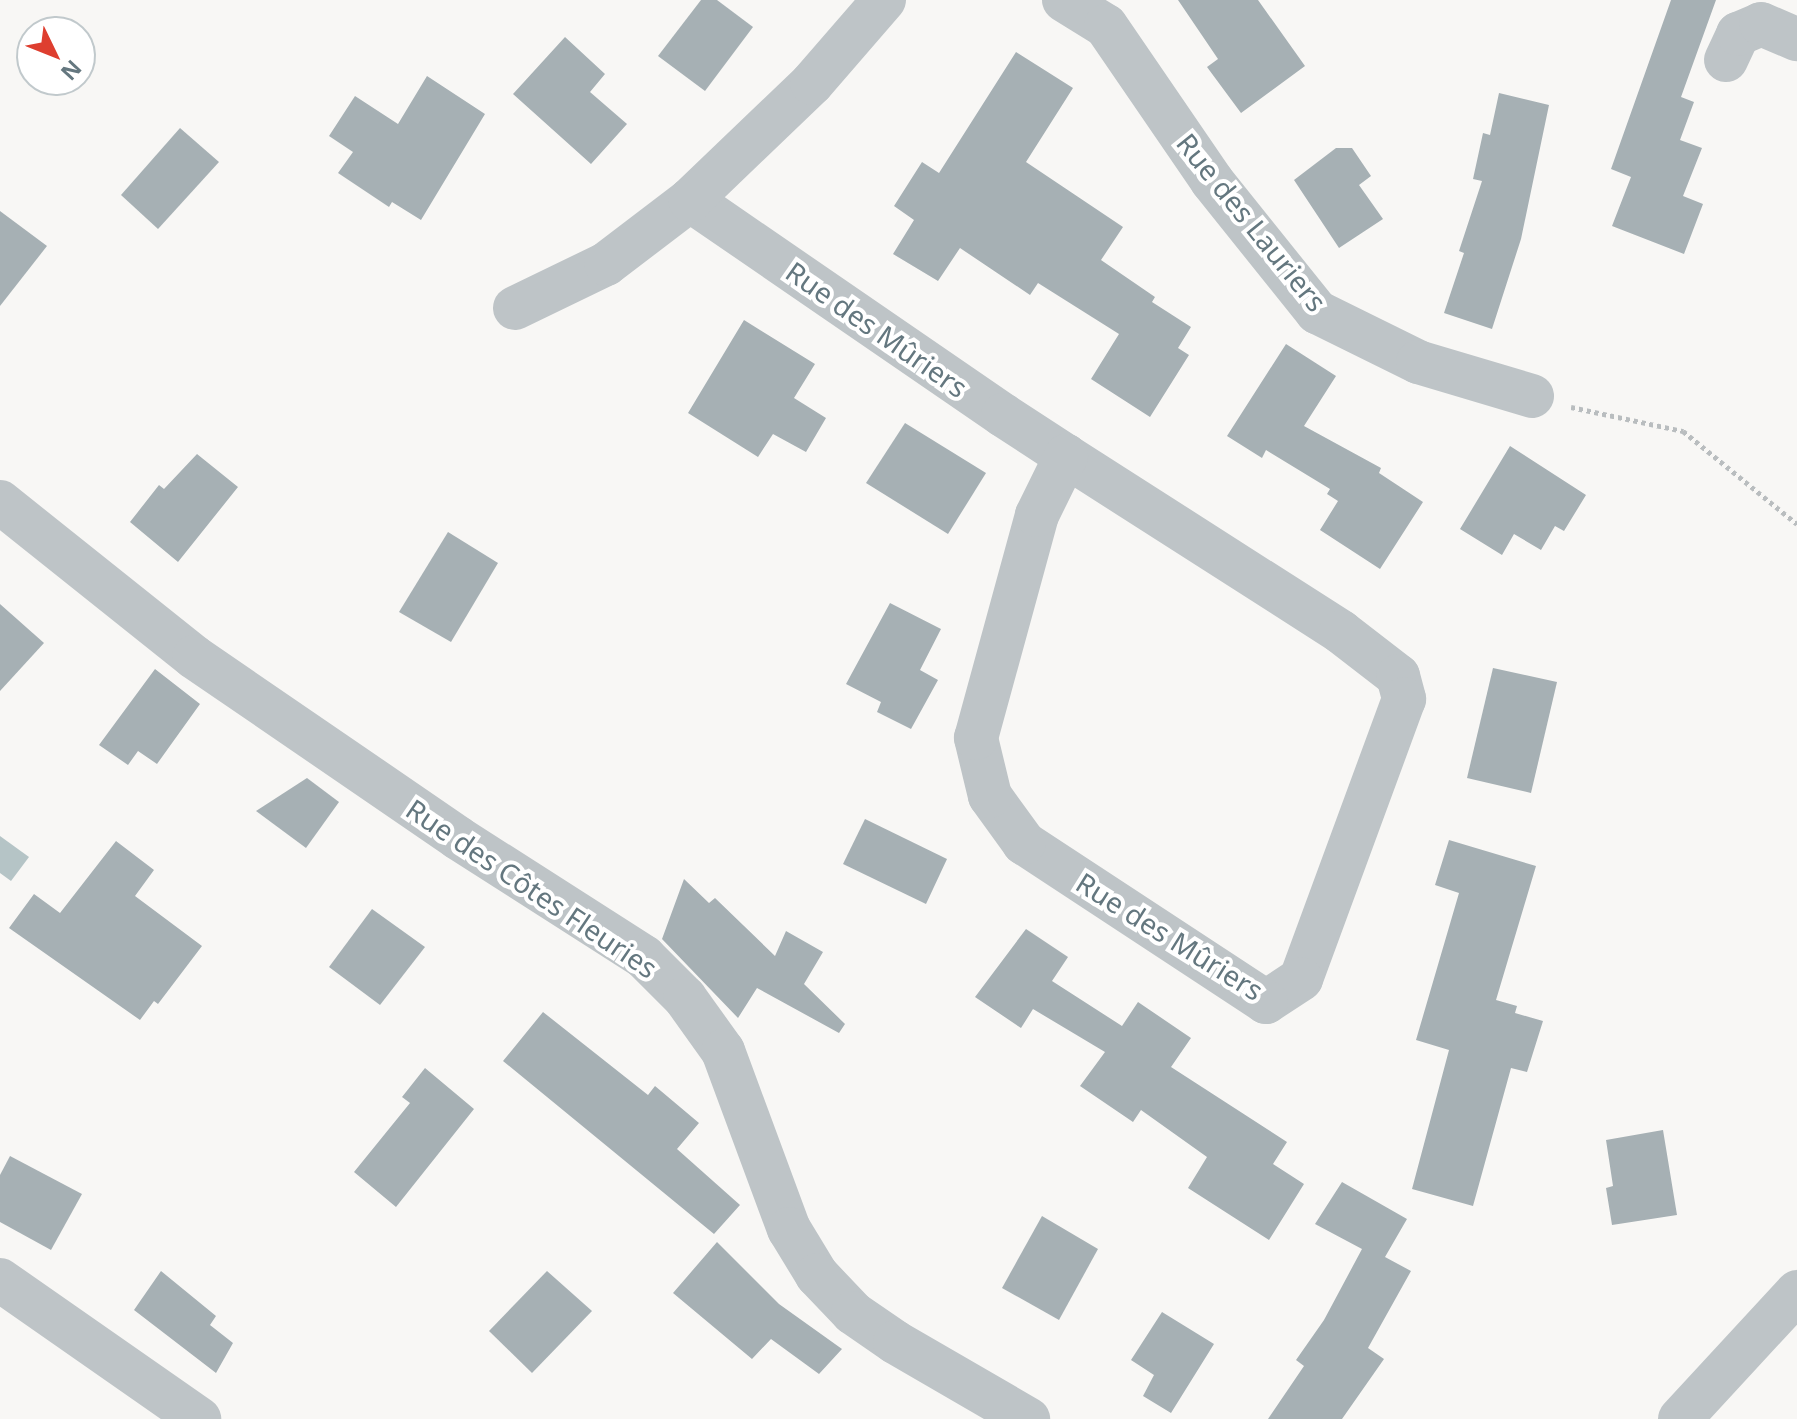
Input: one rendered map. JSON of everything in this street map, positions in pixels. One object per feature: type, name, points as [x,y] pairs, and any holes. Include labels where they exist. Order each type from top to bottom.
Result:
[{"type":"street","points":[[515,308],[606,264],[690,200],[812,83],[884,0]]},
{"type":"street","name":"Rue des Lauriers","points":[[1064,0],[1106,26],[1212,181],[1317,312],[1418,362],[1532,396]]},
{"type":"street","points":[[1726,60],[1738,34],[1761,24],[1797,39]]},
{"type":"street","name":"Rue des Mûriers","points":[[690,200],[1066,456],[1341,632],[1398,676],[1404,699],[1301,979],[1266,1002],[1024,843],[990,796],[976,738],[1037,515],[1066,456]]},
{"type":"street","name":"Rue des Côtes Fleuries","points":[[0,502],[194,657],[458,838],[644,957],[685,998],[723,1051],[789,1229],[817,1275],[853,1313],[895,1342],[1028,1419]]},
{"type":"street","points":[[0,1280],[199,1419]]},
{"type":"street","points":[[1680,1419],[1797,1292]]},
{"type":"path","points":[[1532,396],[1593,414],[1683,431],[1797,524]]},
{"type":"shaded area","points":[[0,836],[29,857],[11,881],[0,873]]},
{"type":"building","points":[[701,0],[717,0],[753,27],[705,91],[658,56]]},
{"type":"building","points":[[1178,0],[1258,0],[1305,66],[1241,113],[1207,67],[1218,59]]},
{"type":"building","points":[[1671,0],[1716,0],[1681,97],[1694,102],[1680,140],[1702,148],[1683,196],[1703,204],[1684,254],[1612,226],[1631,177],[1611,169]]},
{"type":"building","points":[[565,37],[605,74],[590,92],[627,124],[591,164],[513,94]]},
{"type":"building","points":[[1016,52],[1073,88],[1026,162],[1123,227],[1101,260],[1155,297],[1152,302],[1191,327],[1178,348],[1189,355],[1150,417],[1091,379],[1119,334],[1038,283],[1030,295],[960,248],[938,281],[893,254],[914,220],[894,206],[922,162],[939,173]]},
{"type":"building","points":[[427,76],[485,114],[421,220],[392,202],[389,207],[338,173],[353,152],[329,136],[355,96],[398,124]]},
{"type":"building","points":[[1499,93],[1549,105],[1521,239],[1492,329],[1444,313],[1464,253],[1459,251],[1482,181],[1473,179],[1483,133],[1490,135]]},
{"type":"building","points":[[180,128],[219,162],[158,229],[121,195]]},
{"type":"building","points":[[1336,148],[1352,148],[1371,176],[1359,185],[1383,219],[1339,248],[1294,180]]},
{"type":"building","points":[[0,211],[47,246],[0,306]]},
{"type":"building","points":[[744,320],[815,364],[794,398],[826,418],[806,452],[773,434],[758,457],[688,413]]},
{"type":"building","points":[[1286,344],[1336,376],[1304,426],[1381,468],[1379,473],[1423,502],[1380,569],[1320,530],[1338,501],[1327,494],[1330,489],[1266,450],[1262,458],[1227,436]]},
{"type":"building","points":[[905,423],[986,473],[948,534],[866,483]]},
{"type":"building","points":[[1510,446],[1586,495],[1564,531],[1555,526],[1541,550],[1514,534],[1502,555],[1460,529]]},
{"type":"building","points":[[197,454],[238,487],[178,562],[130,522],[159,485],[164,489]]},
{"type":"building","points":[[448,532],[498,563],[451,642],[399,612]]},
{"type":"building","points":[[890,603],[941,629],[920,670],[938,680],[911,729],[877,712],[881,702],[846,684]]},
{"type":"building","points":[[0,604],[44,643],[0,691]]},
{"type":"building","points":[[1493,668],[1557,682],[1531,793],[1467,778]]},
{"type":"building","points":[[155,669],[200,704],[157,764],[138,751],[128,765],[99,745]]},
{"type":"building","points":[[307,778],[339,802],[306,848],[256,811]]},
{"type":"building","points":[[865,819],[947,859],[926,904],[843,864]]},
{"type":"building","points":[[1449,840],[1536,866],[1496,1000],[1517,1006],[1515,1013],[1543,1021],[1527,1072],[1511,1068],[1473,1206],[1412,1189],[1449,1050],[1416,1040],[1459,893],[1435,885]]},
{"type":"building","points":[[116,841],[154,870],[135,896],[202,946],[158,1004],[154,1001],[140,1020],[9,928],[34,894],[60,913]]},
{"type":"building","points":[[684,879],[709,903],[715,898],[775,956],[786,931],[823,952],[804,984],[845,1024],[839,1033],[757,988],[738,1018],[662,939]]},
{"type":"building","points":[[372,909],[425,947],[380,1005],[329,967]]},
{"type":"building","points":[[1026,929],[1068,957],[1052,981],[1122,1026],[1138,1002],[1191,1038],[1171,1067],[1287,1142],[1273,1164],[1304,1184],[1269,1240],[1188,1188],[1207,1157],[1141,1110],[1133,1122],[1080,1086],[1105,1052],[1033,1009],[1021,1028],[975,997]]},
{"type":"building","points":[[543,1012],[648,1095],[655,1086],[699,1123],[677,1149],[740,1205],[714,1234],[503,1061]]},
{"type":"building","points":[[425,1068],[474,1109],[396,1207],[354,1172],[410,1103],[402,1097]]},
{"type":"building","points":[[1663,1130],[1677,1215],[1612,1225],[1606,1188],[1613,1186],[1606,1140]]},
{"type":"building","points":[[10,1156],[82,1194],[51,1250],[0,1222],[0,1175]]},
{"type":"building","points":[[1342,1182],[1407,1219],[1385,1257],[1411,1271],[1368,1348],[1384,1359],[1342,1419],[1268,1419],[1304,1366],[1296,1360],[1324,1320],[1362,1249],[1315,1224]]},
{"type":"building","points":[[1042,1216],[1098,1249],[1059,1320],[1002,1288]]},
{"type":"building","points":[[717,1242],[779,1304],[842,1349],[819,1374],[771,1339],[752,1359],[673,1293]]},
{"type":"building","points":[[161,1271],[216,1316],[210,1325],[233,1343],[216,1373],[134,1310]]},
{"type":"building","points":[[547,1271],[592,1311],[532,1373],[489,1331]]},
{"type":"building","points":[[1162,1312],[1214,1344],[1171,1413],[1143,1396],[1154,1375],[1131,1360]]}]
